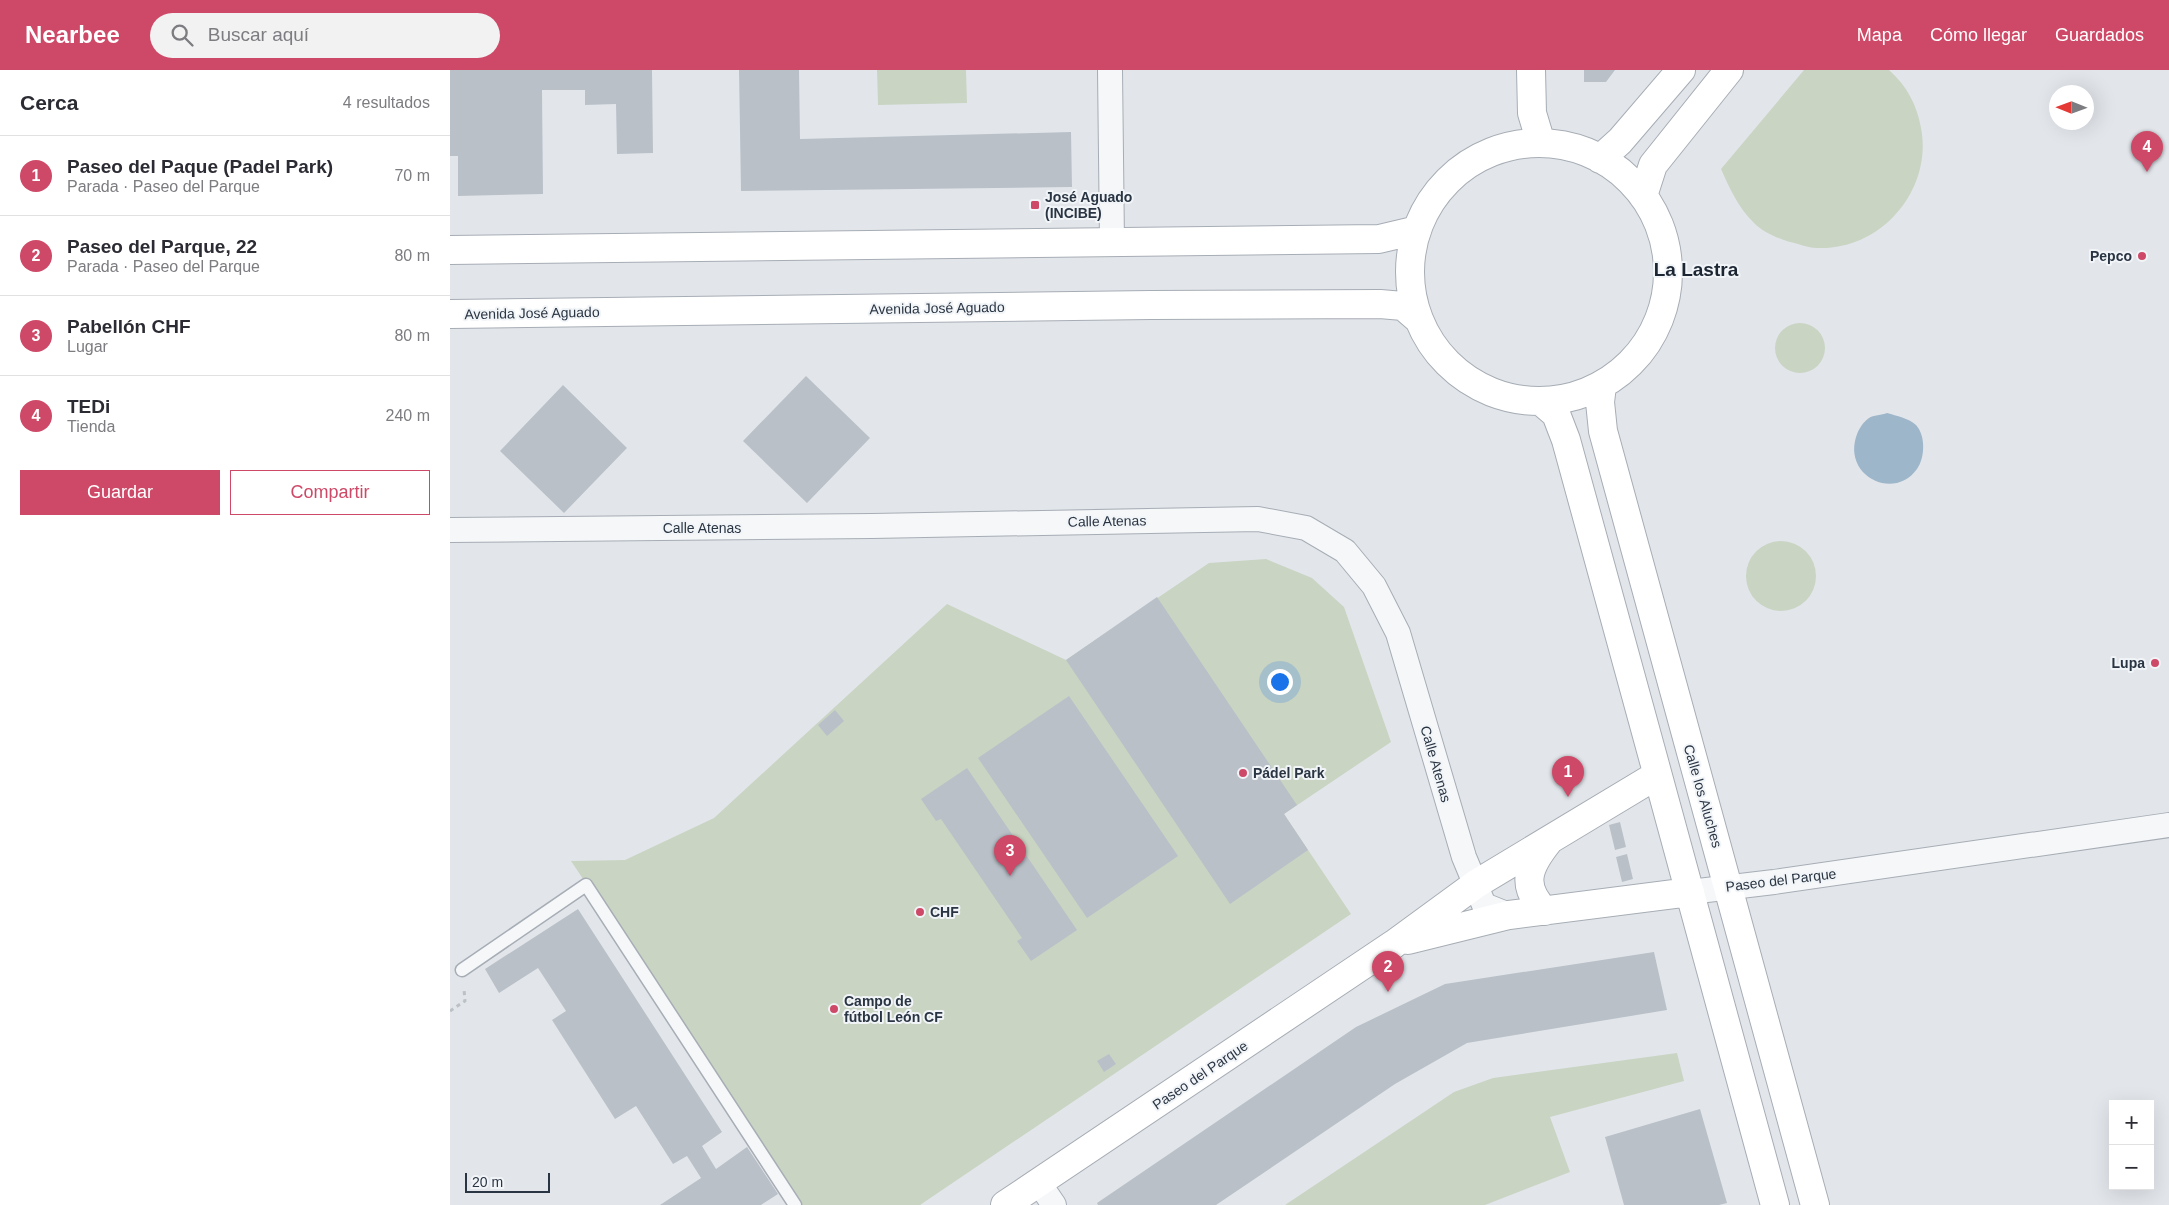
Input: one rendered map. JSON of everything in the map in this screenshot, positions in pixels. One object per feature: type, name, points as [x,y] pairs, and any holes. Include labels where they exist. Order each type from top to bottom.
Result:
[{"type":"main road","points":[[1532,70],[1532,113],[1541,143]]},
{"type":"main road","points":[[1600,158],[1620,141],[1681,70]]},
{"type":"main road","points":[[1644,196],[1653,165],[1730,70]]},
{"type":"main road","points":[[1541,143],[1581,150],[1600,158],[1624,175],[1644,196],[1657,220],[1665,246],[1668,273],[1665,300],[1656,326],[1643,350],[1624,370],[1602,386],[1583,394],[1563,400],[1542,402],[1511,399],[1488,391],[1455,371],[1434,347],[1418,319],[1411,290],[1411,260],[1417,230],[1428,205],[1445,184],[1465,166],[1488,153],[1514,146],[1541,143]]},
{"type":"main road","points":[[450,250],[1379,238],[1417,230]]},
{"type":"main road","name":"Avenida José Aguado","points":[[450,314],[1380,304],[1403,306],[1418,319]]},
{"type":"main road","name":"Calle los Aluches","points":[[1602,386],[1600,402],[1603,431],[1815,1205]]},
{"type":"main road","points":[[1542,402],[1556,414],[1566,440],[1775,1205]]},
{"type":"main road","name":"Paseo del Parque","points":[[1005,1205],[1394,944],[1476,884],[1657,775]]},
{"type":"main road","points":[[1545,911],[1536,902],[1531,893],[1528,877],[1535,859],[1551,839]]},
{"type":"main road","name":"Paseo del Parque","points":[[1394,944],[1509,916],[1690,892]]},
{"type":"street","points":[[1110,70],[1112,242]]},
{"type":"street","name":"Calle Atenas","points":[[450,530],[872,526],[1258,519],[1306,528],[1345,551],[1374,586],[1398,633],[1464,858],[1484,905],[1509,916]]},
{"type":"street","name":"Paseo del Parque","points":[[1690,892],[2169,825]]},
{"type":"street","points":[[1039,1182],[1054,1205]]},
{"type":"lane","points":[[462,970],[586,885],[795,1205]]},
{"type":"path","points":[[450,1011],[465,1001],[462,970]]},
{"type":"green space","points":[[877,70],[966,70],[967,103],[878,105]]},
{"type":"green space","points":[[1804,70],[1889,70],[1910,96],[1917,111],[1921,128],[1923,151],[1919,173],[1910,194],[1898,212],[1881,228],[1862,239],[1840,246],[1810,247],[1769,234],[1754,223],[1743,211],[1721,169]]},
{"type":"green space","points":[[1795,323],[1805,323],[1818,330],[1825,343],[1825,353],[1818,366],[1805,373],[1795,373],[1786,369],[1779,362],[1775,353],[1775,343],[1779,334],[1786,327]]},
{"type":"green space","points":[[1774,541],[1788,541],[1801,547],[1810,556],[1816,569],[1814,589],[1806,601],[1788,611],[1774,611],[1761,605],[1752,596],[1746,583],[1746,569],[1752,556],[1761,547]]},
{"type":"green space","name":"CHF","points":[[1266,559],[1312,578],[1344,607],[1391,742],[1284,814],[1351,914],[920,1205],[801,1205],[571,861],[625,860],[714,818],[947,604],[1066,660],[1209,563]]},
{"type":"green space","points":[[1677,1053],[1684,1081],[1550,1117],[1570,1172],[1485,1205],[1285,1205],[1454,1092],[1493,1078]]},
{"type":"water","points":[[1887,413],[1906,419],[1916,425],[1922,435],[1923,453],[1917,469],[1908,478],[1897,483],[1886,484],[1875,481],[1865,474],[1858,465],[1854,454],[1858,431],[1866,420]]},
{"type":"building","points":[[450,70],[652,70],[653,153],[617,154],[616,104],[585,105],[585,90],[542,90],[543,194],[458,196],[458,156],[450,156]]},
{"type":"building","points":[[739,70],[799,70],[800,139],[1071,132],[1072,187],[741,191]]},
{"type":"building","points":[[1584,70],[1615,70],[1606,82],[1584,82]]},
{"type":"building","points":[[806,376],[870,438],[807,503],[743,441]]},
{"type":"building","points":[[563,385],[627,448],[564,513],[500,451]]},
{"type":"building","points":[[1157,597],[1297,805],[1284,814],[1308,850],[1230,904],[1066,660]]},
{"type":"building","points":[[1069,696],[1178,856],[1087,918],[978,758]]},
{"type":"building","points":[[835,710],[844,721],[827,736],[818,725]]},
{"type":"building","points":[[967,768],[1077,930],[1031,961],[1017,941],[1022,938],[941,819],[936,821],[921,799]]},
{"type":"building","points":[[1620,822],[1626,847],[1615,850],[1609,825]]},
{"type":"building","points":[[1627,854],[1633,879],[1622,882],[1616,857]]},
{"type":"building","points":[[578,909],[722,1132],[702,1146],[716,1169],[747,1147],[778,1194],[761,1205],[660,1205],[701,1178],[687,1156],[673,1164],[636,1106],[615,1119],[552,1020],[566,1011],[538,968],[499,993],[485,969]]},
{"type":"building","points":[[1654,952],[1667,1010],[1467,1043],[1395,1084],[1216,1205],[1098,1205],[1097,1203],[1356,1027],[1445,984]]},
{"type":"building","points":[[1109,1054],[1116,1064],[1104,1072],[1097,1061]]},
{"type":"building","points":[[1700,1109],[1727,1203],[1719,1205],[1624,1205],[1605,1137]]},
{"type":"place","name":"TEDi","points":[[2147,172]]},
{"type":"place","name":"José Aguado (INCIBE)","points":[[1035,205]]},
{"type":"place","name":"Pepco","points":[[2142,256]]},
{"type":"place","name":"Lupa","points":[[2155,663]]},
{"type":"place","name":"Pádel Park","points":[[1243,773]]},
{"type":"place","name":"Paseo del Paque (Padel Park)","points":[[1568,797]]},
{"type":"place","name":"Pabellón CHF","points":[[1010,876]]},
{"type":"place","name":"CHF","points":[[920,912]]},
{"type":"place","name":"Paseo del Parque, 22","points":[[1388,992]]},
{"type":"place","name":"Campo de fútbol León CF","points":[[834,1009]]},
{"type":"district","name":"La Lastra","points":[[1696,269]]}]
